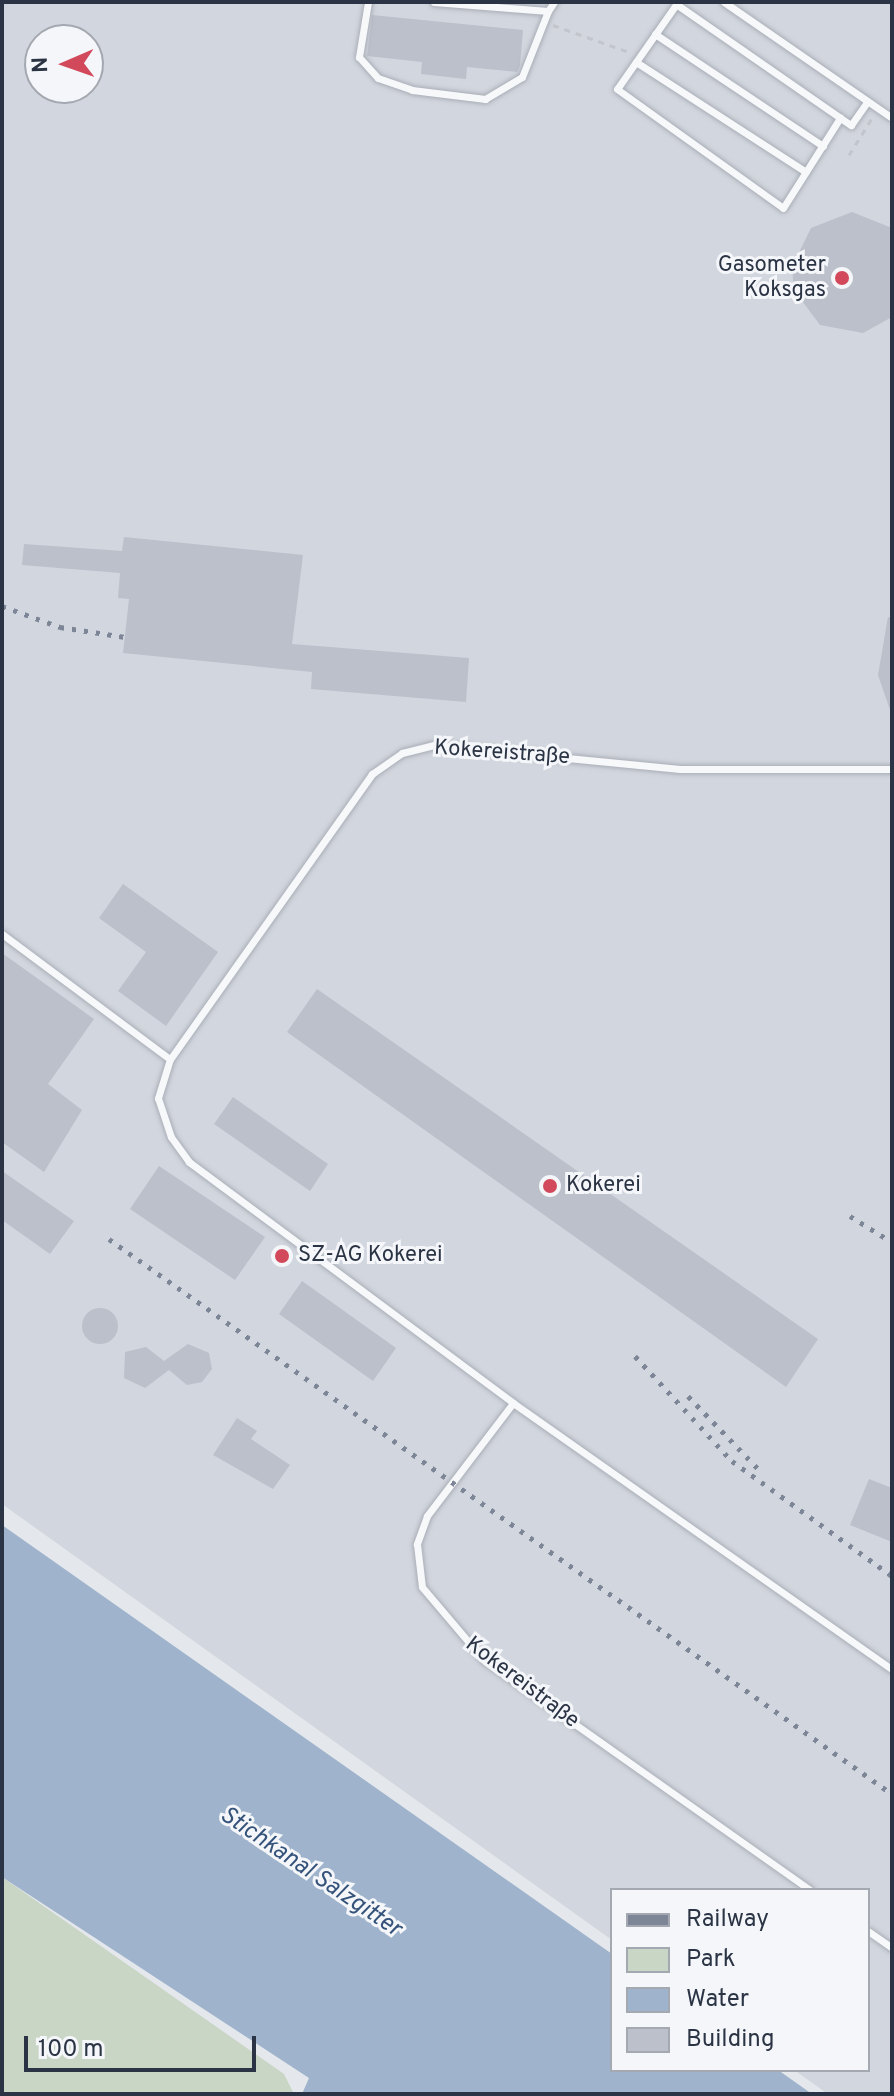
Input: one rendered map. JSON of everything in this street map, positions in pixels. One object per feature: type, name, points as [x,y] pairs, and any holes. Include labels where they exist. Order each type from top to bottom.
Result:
[{"type":"lane","points":[[368,2],[359,57],[378,78],[412,90],[470,97],[503,93],[522,77],[554,2]]},
{"type":"lane","points":[[434,2],[548,11]]},
{"type":"lane","points":[[724,2],[892,118]]},
{"type":"lane","points":[[840,118],[783,208],[617,89],[676,4],[851,125],[868,101]]},
{"type":"lane","points":[[655,34],[823,146]]},
{"type":"lane","points":[[638,59],[806,172]]},
{"type":"lane","name":"Kokereistraße","points":[[892,769],[680,769],[434,745],[402,753],[372,774],[170,1059],[158,1098],[171,1137],[189,1162],[513,1403],[892,1669]]},
{"type":"lane","points":[[2,934],[170,1059]]},
{"type":"lane","name":"Kokereistraße","points":[[513,1403],[427,1516],[417,1544],[422,1587],[484,1660],[807,1888]]},
{"type":"lane","points":[[870,1932],[892,1948]]},
{"type":"path","points":[[545,23],[638,59]]},
{"type":"path","points":[[849,155],[874,116],[883,122]]},
{"type":"shaded area","points":[[2,2],[892,2],[892,2094],[828,2094],[797,2072],[870,2072],[870,1888],[610,1888],[610,1939],[2,1504]]},
{"type":"green space","points":[[2,1877],[284,2074],[294,2094],[2,2094]]},
{"type":"water","name":"Stichkanal Salzgitter","points":[[2,1525],[610,1953],[610,2072],[781,2072],[812,2094],[302,2094],[309,2078],[2,1877]]},
{"type":"building","points":[[372,15],[523,30],[520,66],[517,72],[467,67],[466,79],[421,74],[422,62],[367,56]]},
{"type":"building","name":"Gasometer Koksgas","points":[[852,212],[892,228],[892,317],[863,333],[820,325],[794,290],[792,267],[811,228]]},
{"type":"building","points":[[124,537],[303,555],[292,644],[469,658],[466,702],[311,689],[312,672],[123,653],[129,599],[118,598],[120,573],[22,565],[24,544],[122,551]]},
{"type":"building","points":[[888,617],[892,618],[890,710],[878,675]]},
{"type":"building","points":[[123,884],[218,952],[166,1026],[118,991],[146,952],[99,918]]},
{"type":"building","points":[[2,953],[94,1019],[48,1084],[82,1110],[44,1172],[2,1142]]},
{"type":"building","name":"Kokerei","points":[[317,989],[818,1339],[786,1387],[287,1032]]},
{"type":"building","points":[[233,1097],[328,1164],[310,1191],[214,1124]]},
{"type":"building","points":[[159,1166],[265,1237],[235,1280],[130,1209]]},
{"type":"building","points":[[2,1171],[74,1221],[50,1254],[2,1220]]},
{"type":"building","points":[[302,1281],[396,1348],[373,1381],[279,1314]]},
{"type":"building","points":[[100,1308],[112,1314],[118,1326],[112,1338],[100,1344],[88,1338],[82,1326],[88,1314]]},
{"type":"building","points":[[188,1344],[209,1353],[212,1369],[202,1382],[187,1385],[169,1370],[145,1388],[124,1378],[125,1352],[146,1347],[164,1361]]},
{"type":"building","points":[[237,1418],[257,1431],[251,1439],[290,1465],[273,1489],[213,1455]]},
{"type":"building","points":[[869,1479],[892,1488],[892,1542],[850,1525]]},
{"type":"railway","points":[[2,606],[60,627],[125,637]]},
{"type":"railway","points":[[850,1216],[892,1242]]},
{"type":"railway","points":[[109,1239],[892,1794]]},
{"type":"railway","points":[[635,1356],[732,1461],[892,1576]]},
{"type":"railway","points":[[688,1396],[762,1473]]},
{"type":"place","name":"Gasometer Koksgas","points":[[842,278]]},
{"type":"place","name":"Kokerei","points":[[550,1186]]},
{"type":"place","name":"SZ-AG Kokerei","points":[[282,1256]]}]
